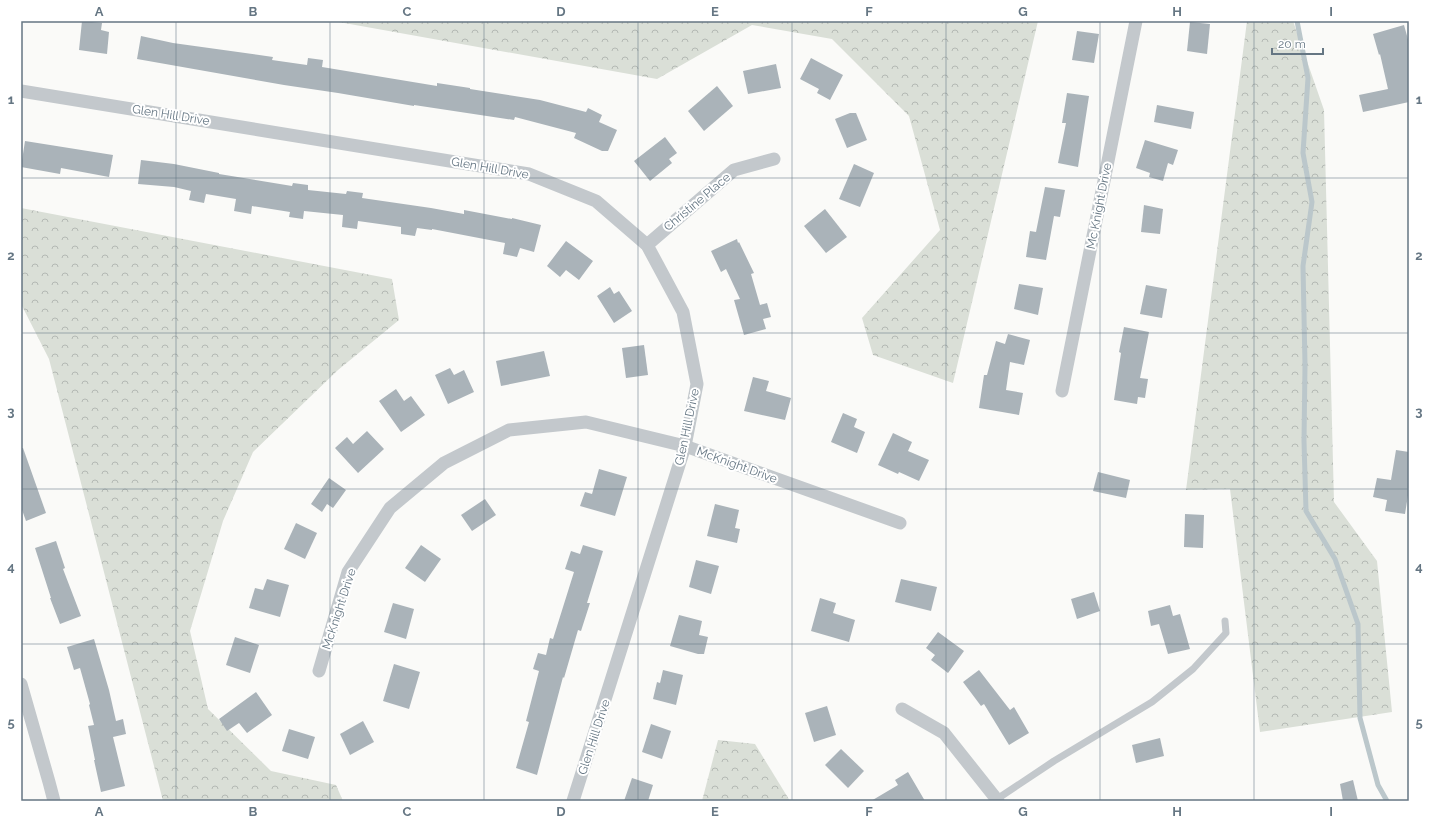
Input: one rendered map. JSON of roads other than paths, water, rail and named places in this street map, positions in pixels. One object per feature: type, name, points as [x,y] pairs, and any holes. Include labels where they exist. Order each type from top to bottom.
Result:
[{"type":"street","name":"Mc Knight Drive","points":[[1062,391],[1136,21]]},
{"type":"street","name":"Glen Hill Drive","points":[[21,91],[529,174],[596,201],[647,245],[683,312],[697,384],[685,446],[573,801]]},
{"type":"street","name":"Christine Place","points":[[647,245],[734,170],[774,159]]},
{"type":"street","name":"McKnight Drive","points":[[319,671],[348,572],[390,508],[444,463],[509,430],[586,422],[685,446],[900,523]]},
{"type":"street","points":[[21,684],[54,801]]},
{"type":"street","points":[[902,709],[944,733],[998,800]]},
{"type":"lane","points":[[998,800],[1054,761],[1152,702],[1193,669],[1226,633],[1225,621]]},
{"type":"waterway","points":[[1297,21],[1308,78],[1303,153],[1312,202],[1303,266],[1306,511],[1335,559],[1358,624],[1360,718],[1378,785],[1387,801]]}]
